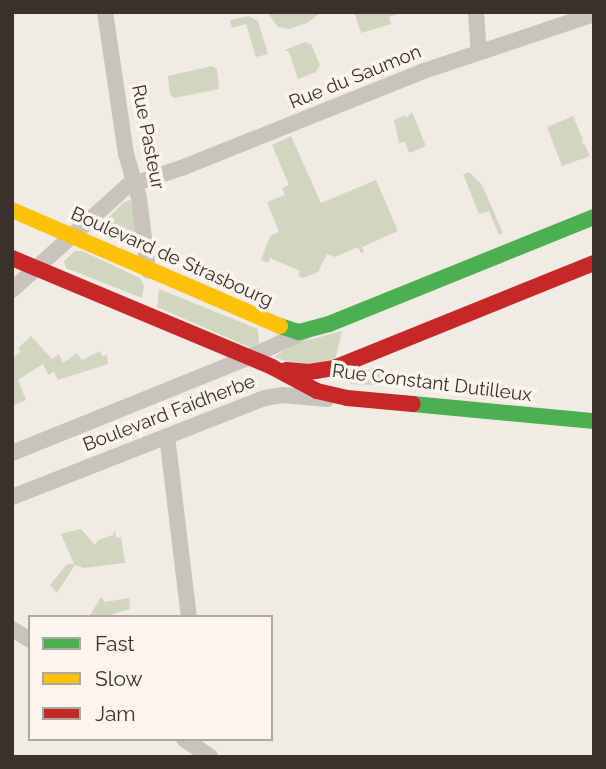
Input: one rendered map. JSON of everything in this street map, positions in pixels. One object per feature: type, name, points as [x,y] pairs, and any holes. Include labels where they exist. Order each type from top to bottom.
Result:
[{"type":"main road","name":"Boulevard de Strasbourg","points":[[12,210],[283,328],[312,330]]},
{"type":"main road","name":"Boulevard Faidherbe","points":[[312,330],[594,217]]},
{"type":"main road","points":[[12,258],[272,367]]},
{"type":"main road","name":"Boulevard Faidherbe","points":[[272,367],[309,372],[334,368],[594,263]]},
{"type":"main road","name":"Rue Constant Dutilleux","points":[[272,367],[317,391],[347,398],[594,421]]},
{"type":"street","name":"Rue Pasteur","points":[[105,12],[126,154],[134,183],[148,270]]},
{"type":"street","points":[[476,12],[479,51]]},
{"type":"street","name":"Rue du Saumon","points":[[12,290],[122,189],[134,183],[184,167],[479,51],[594,14]]},
{"type":"street","name":"Boulevard Faidherbe","points":[[12,453],[312,330]]},
{"type":"street","name":"Boulevard Faidherbe","points":[[12,497],[265,398],[282,395],[347,398]]},
{"type":"street","points":[[167,436],[189,615]]},
{"type":"street","points":[[12,628],[28,639]]},
{"type":"street","points":[[191,741],[211,757]]},
{"type":"green space","points":[[267,12],[322,12],[307,23],[288,29],[278,27]]},
{"type":"green space","points":[[354,12],[404,12],[389,17],[391,24],[361,33]]},
{"type":"green space","points":[[249,16],[258,21],[268,54],[256,57],[246,24],[232,28],[230,20]]},
{"type":"green space","points":[[304,42],[311,44],[320,65],[316,72],[298,79],[289,52],[285,50]]},
{"type":"green space","points":[[212,66],[217,69],[219,89],[174,98],[170,94],[168,76]]},
{"type":"green space","points":[[412,112],[426,146],[409,153],[405,142],[399,143],[394,120],[405,115],[406,118]]},
{"type":"green space","points":[[573,116],[583,140],[581,144],[584,143],[590,156],[562,166],[547,127]]},
{"type":"green space","points":[[291,136],[321,203],[376,180],[398,231],[362,247],[364,252],[361,253],[358,247],[335,257],[327,254],[318,272],[303,278],[298,276],[300,271],[270,258],[268,263],[261,260],[270,236],[279,232],[267,202],[285,195],[282,188],[289,185],[272,145]]},
{"type":"green space","points":[[469,172],[482,185],[503,233],[499,235],[489,211],[479,214],[463,174]]},
{"type":"green space","points":[[130,200],[139,243],[99,227],[124,202]]},
{"type":"green space","points":[[75,251],[82,251],[140,278],[144,286],[142,298],[66,268],[64,261]]},
{"type":"green space","points":[[159,289],[258,329],[259,344],[251,348],[157,307]]},
{"type":"green space","points":[[342,331],[335,360],[302,367],[274,357],[294,344]]},
{"type":"green space","points":[[31,336],[52,359],[59,354],[63,363],[77,353],[82,360],[100,351],[102,356],[107,355],[108,364],[58,380],[54,372],[48,375],[43,364],[18,380],[26,400],[12,406],[12,358],[21,352],[18,348]]},
{"type":"green space","points":[[376,366],[384,368],[386,373],[384,381],[377,385],[351,384],[346,381]]},
{"type":"green space","points":[[81,529],[95,545],[98,540],[113,535],[115,529],[116,538],[121,537],[125,563],[84,568],[75,565],[57,593],[50,585],[67,564],[74,564],[61,534]]},
{"type":"green space","points":[[101,597],[105,602],[129,598],[130,609],[113,615],[90,615]]},
{"type":"traffic: fast","points":[[280,326],[299,332],[329,324],[594,217]]},
{"type":"traffic: fast","points":[[413,404],[594,421]]},
{"type":"traffic: slow","points":[[12,210],[280,326]]},
{"type":"traffic: jam","points":[[12,258],[272,367],[317,391],[347,398],[413,404]]},
{"type":"traffic: jam","points":[[286,370],[309,372],[334,368],[594,263]]}]
